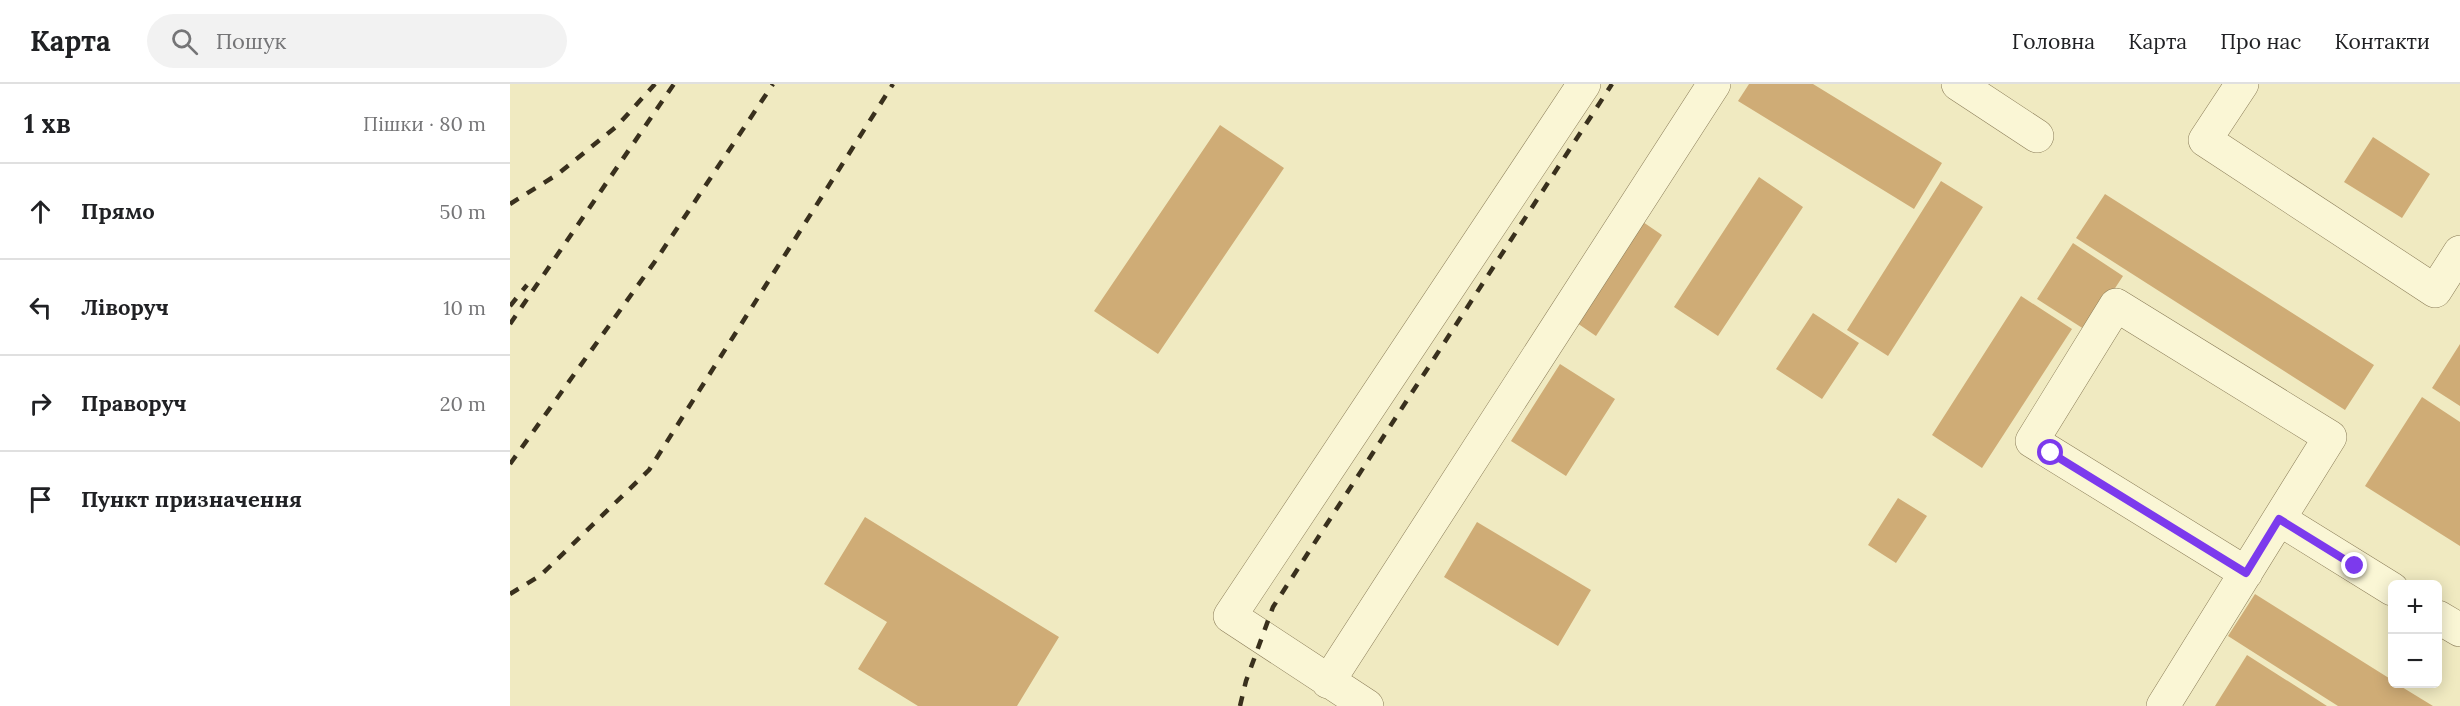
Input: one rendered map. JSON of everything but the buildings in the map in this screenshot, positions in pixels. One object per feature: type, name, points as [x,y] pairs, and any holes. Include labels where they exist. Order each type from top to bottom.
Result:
[{"type":"lane","points":[[1367,706],[1230,616],[1584,84]]},
{"type":"lane","points":[[1329,682],[1714,84]]},
{"type":"lane","points":[[1958,84],[2037,136]]},
{"type":"lane","points":[[2242,84],[2205,140],[2435,291],[2460,252]]},
{"type":"lane","points":[[2163,706],[2246,573],[2330,437],[2116,305],[2032,441],[2246,573]]},
{"type":"lane","points":[[2279,519],[2388,587]]},
{"type":"lane","points":[[2442,619],[2460,630]]},
{"type":"railway","points":[[510,204],[558,174],[617,126],[655,84]]},
{"type":"railway","points":[[510,324],[674,84]]},
{"type":"railway","points":[[510,464],[656,260],[773,84]]},
{"type":"railway","points":[[510,594],[541,575],[649,470],[893,84]]},
{"type":"railway","points":[[1240,706],[1246,681],[1273,607],[1612,84]]},
{"type":"railway","points":[[510,306],[527,285]]},
{"type":"route","points":[[2051,453],[2246,573],[2279,519],[2355,566]]}]
